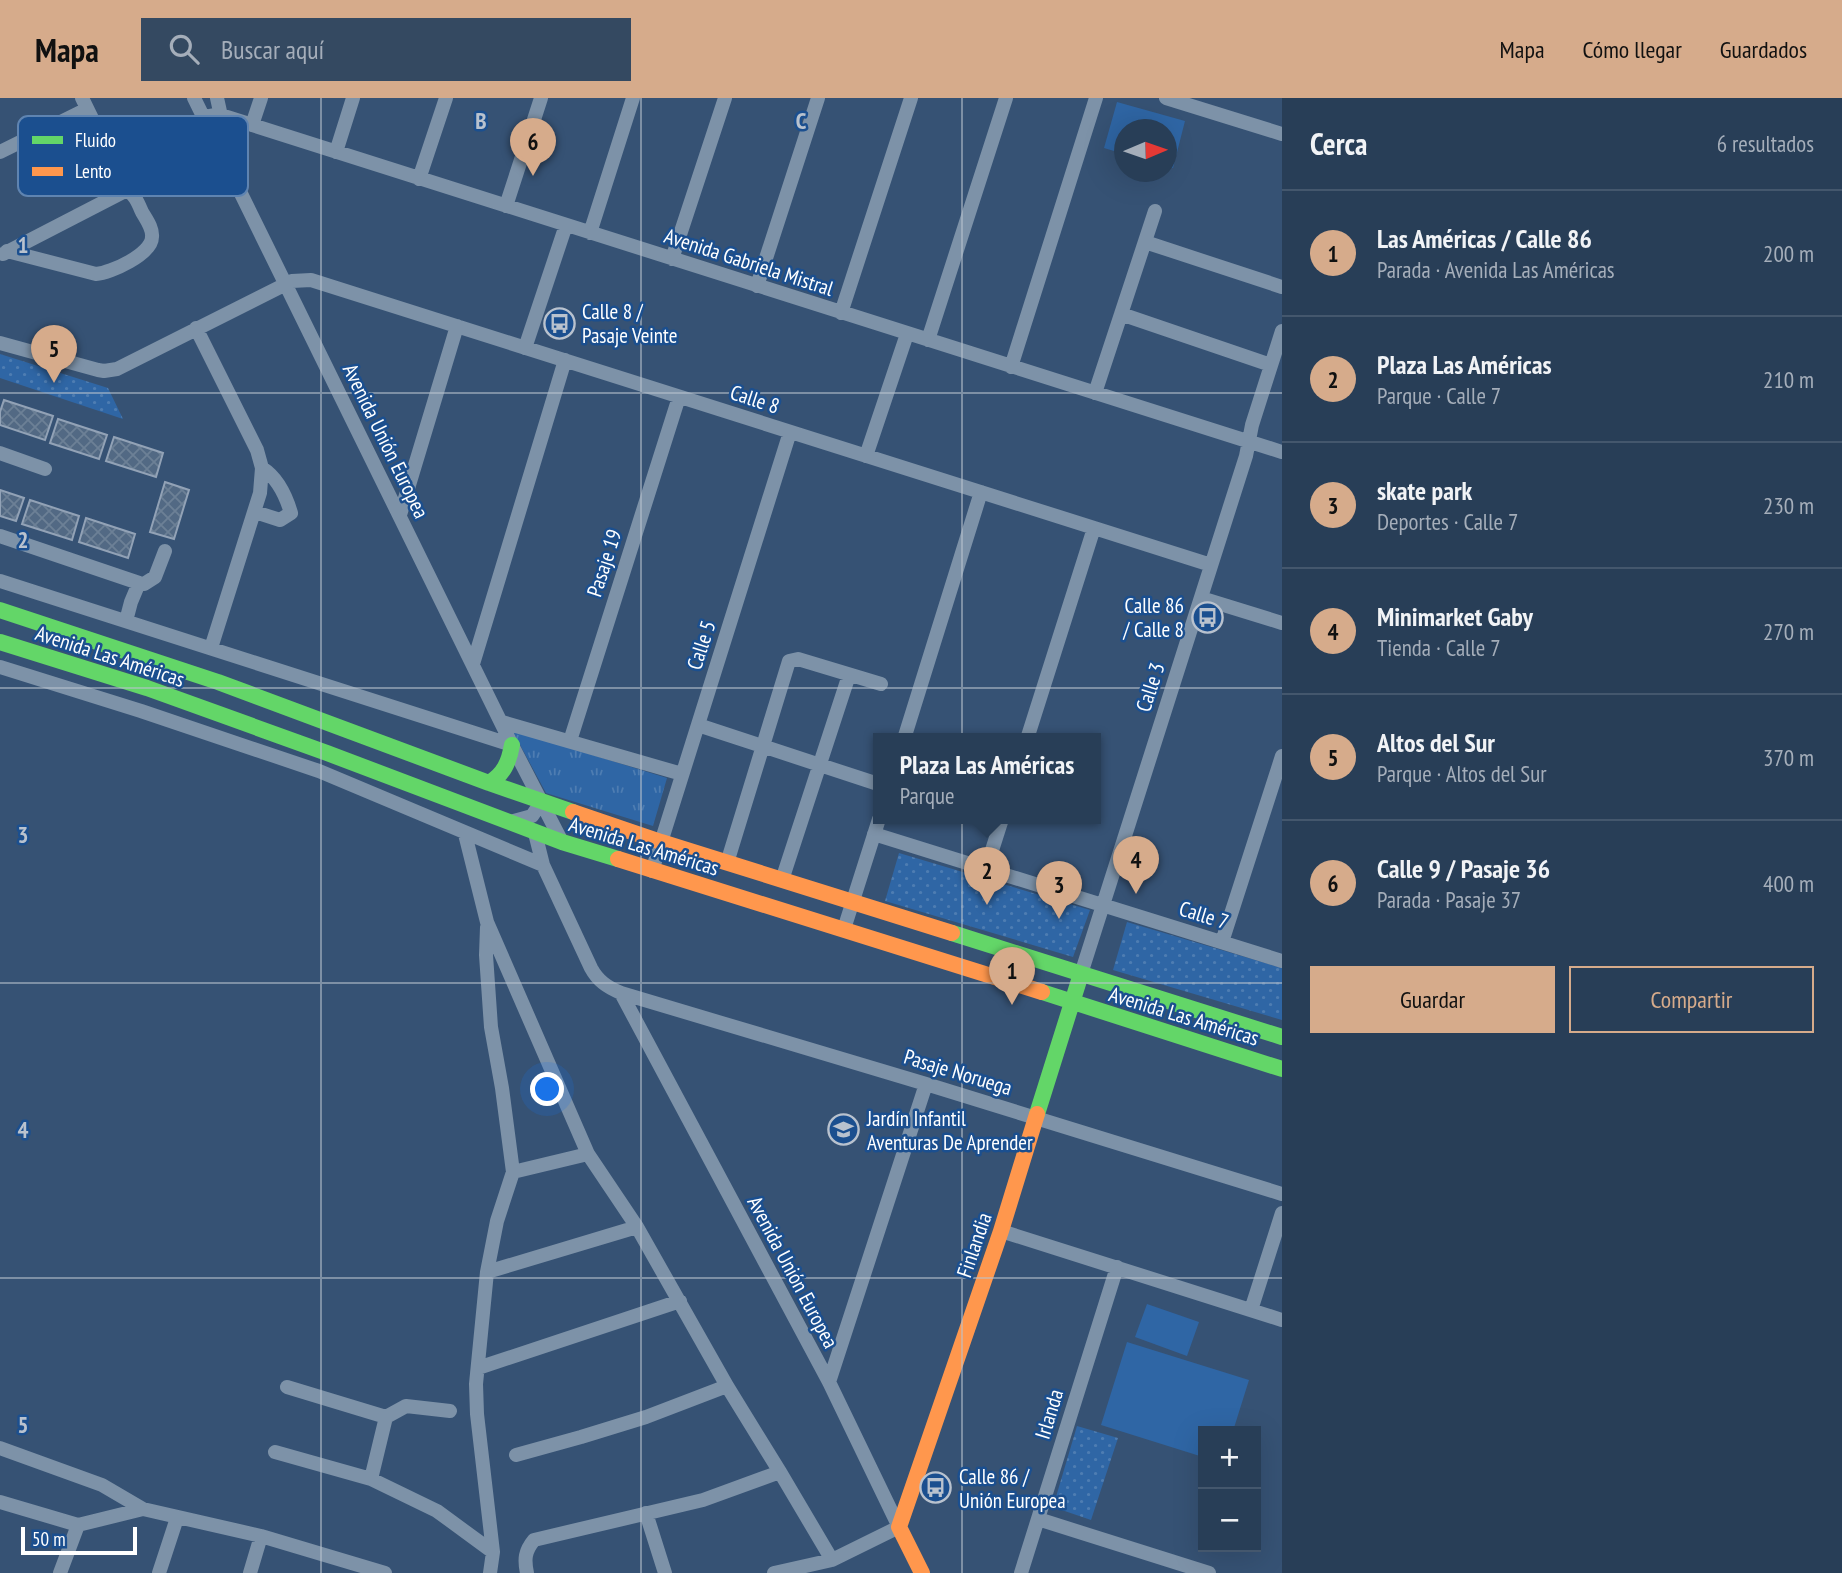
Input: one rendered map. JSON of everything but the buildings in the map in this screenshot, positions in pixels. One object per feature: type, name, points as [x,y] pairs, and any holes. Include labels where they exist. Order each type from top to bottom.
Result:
[{"type":"main road","name":"Avenida Las Américas","points":[[0,610],[218,682],[489,783],[661,842],[1282,1037]]},
{"type":"main road","name":"Avenida Las Américas","points":[[0,642],[147,688],[562,842],[1282,1069]]},
{"type":"main road","points":[[489,783],[506,769],[512,745]]},
{"type":"main road","name":"Finlandia","points":[[898,1527],[1001,1231],[1081,974]]},
{"type":"main road","name":"Avenida Unión Europea","points":[[898,1527],[922,1573]]},
{"type":"street","name":"Avenida Unión Europea","points":[[194,98],[203,116]]},
{"type":"street","points":[[217,98],[221,116]]},
{"type":"street","points":[[252,125],[261,98]]},
{"type":"street","points":[[336,152],[353,98]]},
{"type":"street","points":[[419,179],[446,98]]},
{"type":"street","points":[[506,206],[541,98]]},
{"type":"street","points":[[590,233],[633,98]]},
{"type":"street","points":[[672,259],[725,98]]},
{"type":"street","points":[[757,286],[818,98]]},
{"type":"street","points":[[841,313],[911,98]]},
{"type":"street","points":[[928,341],[1006,98]]},
{"type":"street","points":[[1011,367],[1096,98]]},
{"type":"street","points":[[1167,98],[1282,134]]},
{"type":"street","points":[[62,116],[84,103]]},
{"type":"street","name":"Avenida Gabriela Mistral","points":[[248,124],[1282,452]]},
{"type":"street","points":[[0,152],[18,142]]},
{"type":"street","points":[[3,254],[115,196]]},
{"type":"street","points":[[3,254],[91,274],[108,271],[144,253],[151,242],[150,227],[134,196]]},
{"type":"street","name":"Avenida Unión Europea","points":[[242,196],[562,842]]},
{"type":"street","points":[[1095,393],[1155,211]]},
{"type":"street","points":[[525,348],[566,225]]},
{"type":"street","points":[[1145,242],[1282,287]]},
{"type":"street","name":"Calle 8","points":[[285,284],[297,279],[311,280],[1211,565]]},
{"type":"street","points":[[0,343],[98,370],[110,370],[285,284]]},
{"type":"street","points":[[1121,314],[1271,365]]},
{"type":"street","points":[[400,515],[457,326]]},
{"type":"street","points":[[196,328],[257,450],[262,468],[255,512],[211,648]]},
{"type":"street","name":"Calle 3","points":[[1081,974],[1201,598],[1282,331]]},
{"type":"street","points":[[866,456],[907,334]]},
{"type":"street","points":[[473,664],[565,360]]},
{"type":"street","name":"Pasaje 19","points":[[570,741],[679,397]]},
{"type":"street","name":"Calle 5","points":[[652,871],[790,432]]},
{"type":"street","points":[[0,453],[45,469]]},
{"type":"street","points":[[255,512],[280,520],[291,513],[277,481],[262,468]]},
{"type":"street","points":[[906,733],[981,492]]},
{"type":"street","points":[[1029,733],[1094,528]]},
{"type":"street","points":[[0,536],[144,584],[155,577],[164,551]]},
{"type":"street","name":"Avenida Las Américas","points":[[0,581],[512,745]]},
{"type":"street","points":[[126,621],[139,583]]},
{"type":"street","points":[[1201,598],[1282,623]]},
{"type":"street","points":[[727,863],[789,661],[798,659],[881,684]]},
{"type":"street","points":[[0,667],[319,771],[543,865]]},
{"type":"street","points":[[782,880],[849,675]]},
{"type":"street","points":[[502,722],[682,774]]},
{"type":"street","points":[[698,725],[873,782]]},
{"type":"street","points":[[1222,942],[1282,756]]},
{"type":"street","points":[[508,823],[532,816],[542,801]]},
{"type":"street","points":[[844,929],[877,824]]},
{"type":"street","points":[[986,869],[1000,824]]},
{"type":"street","points":[[536,833],[543,865],[597,979],[621,993]]},
{"type":"street","points":[[465,834],[487,922],[588,1154],[637,1227],[727,1386],[832,1560]]},
{"type":"street","name":"Calle 7","points":[[874,834],[1282,961]]},
{"type":"street","points":[[487,922],[485,955],[491,1027],[513,1172],[497,1221],[487,1272],[476,1384],[493,1552],[490,1573]]},
{"type":"street","name":"Avenida Unión Europea","points":[[621,993],[829,1382],[898,1527]]},
{"type":"street","name":"Pasaje Noruega","points":[[621,993],[1282,1194]]},
{"type":"street","points":[[829,1382],[926,1084]]},
{"type":"street","points":[[513,1172],[588,1154]]},
{"type":"street","points":[[1251,1310],[1282,1213]]},
{"type":"street","points":[[487,1272],[637,1227]]},
{"type":"street","points":[[1001,1231],[1282,1320]]},
{"type":"street","name":"Irlanda","points":[[1021,1573],[1117,1267]]},
{"type":"street","points":[[478,1368],[680,1301]]},
{"type":"street","points":[[516,1455],[646,1417],[727,1386]]},
{"type":"street","points":[[288,1387],[386,1417],[406,1406],[450,1412]]},
{"type":"street","points":[[371,1479],[386,1417]]},
{"type":"street","points":[[0,1448],[102,1485],[143,1510],[261,1536],[384,1573]]},
{"type":"street","points":[[275,1452],[371,1479],[437,1511],[493,1552]]},
{"type":"street","points":[[527,1573],[527,1549],[534,1540],[703,1500],[780,1472]]},
{"type":"street","points":[[0,1502],[78,1525],[143,1510]]},
{"type":"street","points":[[646,1513],[665,1573]]},
{"type":"street","points":[[159,1573],[177,1518]]},
{"type":"street","points":[[1038,1520],[1209,1573]]},
{"type":"street","points":[[60,1573],[78,1525]]},
{"type":"street","points":[[774,1573],[832,1560],[898,1527]]},
{"type":"street","points":[[250,1573],[261,1536]]},
{"type":"green space","points":[[1117,102],[1185,121],[1177,152],[1177,119],[1114,119],[1114,151],[1104,148]]},
{"type":"green space","points":[[0,354],[108,388],[123,419],[0,378]]},
{"type":"green space","points":[[512,730],[667,778],[653,826],[546,793]]},
{"type":"green space","points":[[899,853],[1090,910],[1073,957],[885,901]]},
{"type":"green space","points":[[1127,922],[1282,968],[1282,1020],[1113,970]]},
{"type":"green space","points":[[1147,1304],[1199,1322],[1187,1356],[1135,1337]]},
{"type":"green space","points":[[1127,1342],[1249,1380],[1235,1426],[1198,1426],[1198,1455],[1101,1425]]},
{"type":"green space","points":[[1077,1426],[1118,1438],[1091,1520],[1053,1507]]},
{"type":"traffic: fast","points":[[0,610],[218,682],[573,812]]},
{"type":"traffic: fast","points":[[0,642],[147,688],[562,842],[618,859]]},
{"type":"traffic: fast","points":[[489,783],[505,767],[512,745]]},
{"type":"traffic: fast","points":[[952,933],[1282,1037]]},
{"type":"traffic: fast","points":[[1037,1114],[1081,974]]},
{"type":"traffic: fast","points":[[1042,992],[1282,1069]]},
{"type":"traffic: slow","points":[[573,812],[952,933]]},
{"type":"traffic: slow","points":[[618,859],[1042,992]]},
{"type":"traffic: slow","points":[[922,1573],[899,1527],[1001,1231],[1037,1114]]},
{"type":"place","name":"Calle 9 / Pasaje 36","points":[[533,176]]},
{"type":"place","name":"Calle 8 / Pasaje Veinte","points":[[559,323]]},
{"type":"place","name":"Altos del Sur","points":[[54,383]]},
{"type":"place","name":"Calle 86 / Calle 8","points":[[1207,617]]},
{"type":"place","name":"Minimarket Gaby","points":[[1136,894]]},
{"type":"place","name":"Plaza Las Américas","points":[[987,905]]},
{"type":"place","name":"skate park","points":[[1059,919]]},
{"type":"place","name":"Las Américas / Calle 86","points":[[1012,1005]]},
{"type":"place","name":"Jardín Infantil Aventuras De Aprender","points":[[844,1130]]},
{"type":"place","name":"Calle 86 / Unión Europea","points":[[936,1488]]}]
